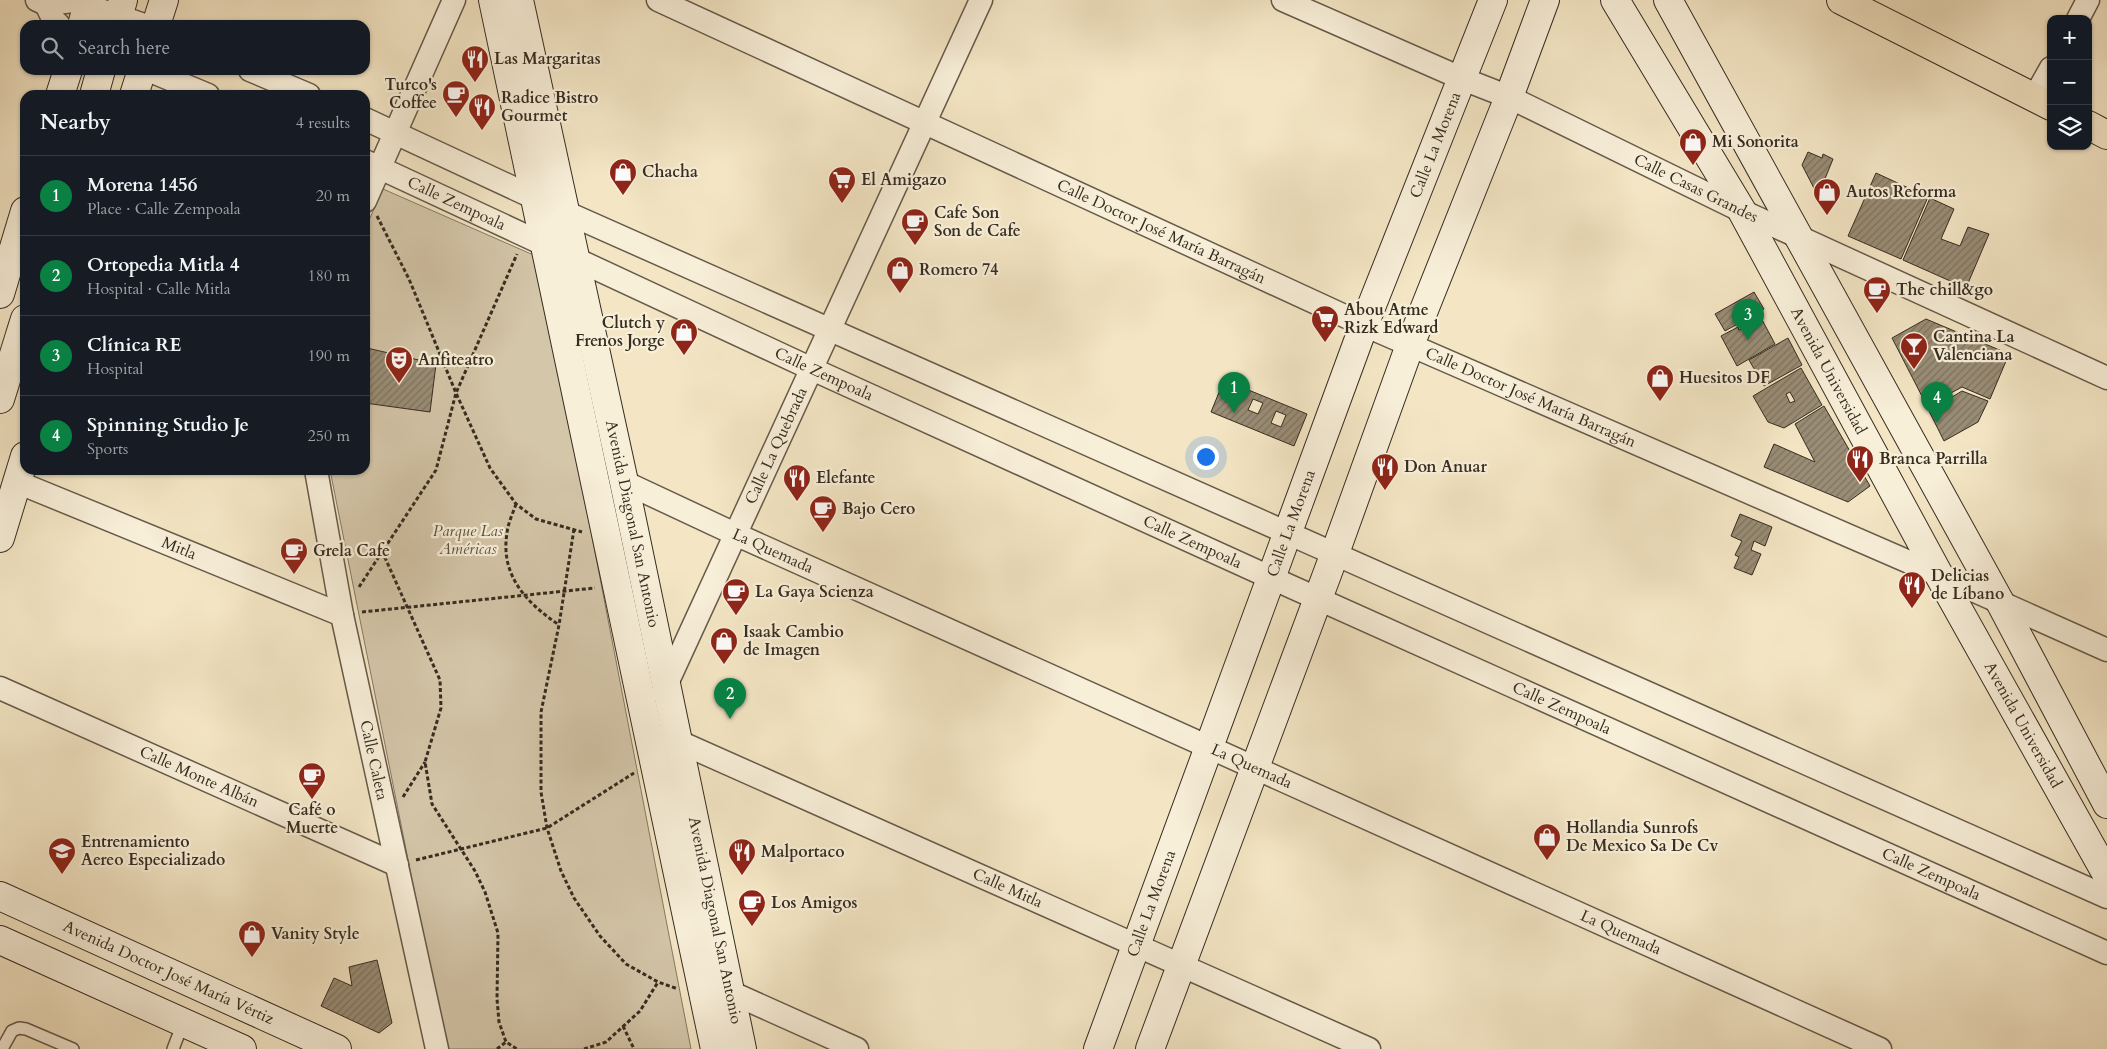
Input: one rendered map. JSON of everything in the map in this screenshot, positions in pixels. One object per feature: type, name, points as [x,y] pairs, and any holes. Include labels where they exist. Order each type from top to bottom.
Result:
[{"type":"main road","points":[[1841,0],[2042,102]]},
{"type":"main road","points":[[2092,127],[2107,135]]},
{"type":"street","points":[[158,20],[164,0]]},
{"type":"street","points":[[370,179],[373,164],[396,132],[454,0]]},
{"type":"street","name":"Avenida Diagonal San Antonio","points":[[493,0],[535,198],[535,240],[607,538],[654,760],[717,995],[742,1049]]},
{"type":"street","name":"Avenida Diagonal San Antonio","points":[[519,0],[624,482],[666,686],[717,995],[715,1049]]},
{"type":"street","name":"Calle Doctor José María Barragán","points":[[658,0],[1364,325],[2107,650]]},
{"type":"street","name":"Calle La Quebrada","points":[[647,727],[980,0]]},
{"type":"street","name":"Calle Casas Grandes","points":[[1283,0],[1508,97],[1742,211],[2107,378]]},
{"type":"street","name":"Calle La Morena","points":[[1098,1049],[1364,325],[1493,0]]},
{"type":"street","points":[[1150,1049],[1335,553],[1410,345],[1545,0]]},
{"type":"street","name":"Avenida Universidad","points":[[1615,0],[1742,211],[1939,575],[2107,875]]},
{"type":"street","points":[[1668,0],[2000,602],[2107,804]]},
{"type":"street","points":[[2080,15],[2088,0]]},
{"type":"street","points":[[42,2],[74,2],[86,10],[119,13],[134,20]]},
{"type":"street","points":[[42,2],[54,20]]},
{"type":"street","points":[[62,90],[66,75]]},
{"type":"street","points":[[96,90],[100,75]]},
{"type":"street","points":[[136,90],[140,75]]},
{"type":"street","points":[[160,75],[196,90]]},
{"type":"street","points":[[262,75],[297,90]]},
{"type":"street","points":[[2042,102],[2047,83]]},
{"type":"street","points":[[370,121],[565,212],[2107,897]]},
{"type":"street","name":"Calle Zempoala","points":[[373,164],[812,369],[2107,953]]},
{"type":"street","points":[[0,294],[20,228]]},
{"type":"street","points":[[0,399],[20,336]]},
{"type":"street","points":[[0,538],[20,472]]},
{"type":"street","name":"Calle Caleta","points":[[317,475],[342,615],[437,1049]]},
{"type":"street","name":"Mitla","points":[[17,482],[342,615]]},
{"type":"street","name":"La Quemada","points":[[624,482],[735,534],[1880,1049]]},
{"type":"street","name":"Calle Monte Albán","points":[[0,688],[35,706],[397,865]]},
{"type":"street","name":"Calle Mitla","points":[[647,727],[1369,1049]]},
{"type":"street","name":"Avenida Doctor José María Vértiz","points":[[0,896],[337,1049]]},
{"type":"street","points":[[0,940],[196,1032],[242,1049]]},
{"type":"street","points":[[717,995],[857,1049]]},
{"type":"lane","points":[[2,1049],[12,1031],[19,1028],[26,1029],[73,1049]]},
{"type":"lane","points":[[173,1049],[196,1032]]},
{"type":"path","points":[[370,206],[409,279],[456,393],[490,468],[516,504],[536,518],[607,538]]},
{"type":"path","points":[[342,615],[436,470],[456,393],[535,240]]},
{"type":"path","points":[[516,504],[507,534],[508,562],[516,584],[536,610],[559,626]]},
{"type":"path","points":[[574,529],[559,626],[541,712],[541,792],[547,828],[561,871],[574,898],[600,936],[626,964],[658,982],[717,995]]},
{"type":"path","points":[[382,551],[440,680],[440,708],[425,762],[387,822]]},
{"type":"path","points":[[342,615],[617,585]]},
{"type":"path","points":[[397,865],[547,828],[654,760]]},
{"type":"path","points":[[425,762],[432,804],[475,871],[485,892],[498,933],[497,999],[499,1022],[506,1042],[517,1049]]},
{"type":"path","points":[[584,1049],[606,1042],[624,1026],[640,1011],[658,982]]},
{"type":"path","points":[[624,1026],[634,1049]]},
{"type":"path","points":[[497,1049],[506,1042]]},
{"type":"green space","name":"Parque Las Américas","points":[[383,189],[538,257],[691,1049],[446,1049],[331,475],[370,475],[370,218]]},
{"type":"building","points":[[1808,152],[1822,158],[1823,154],[1833,159],[1818,196],[1802,165]]},
{"type":"building","points":[[1876,173],[1928,197],[1901,259],[1848,236]]},
{"type":"building","points":[[1930,198],[1954,209],[1941,239],[1960,246],[1968,227],[1989,234],[1966,288],[1903,260]]},
{"type":"building","points":[[1754,292],[1764,309],[1725,331],[1715,314]]},
{"type":"building","points":[[1759,314],[1775,344],[1737,366],[1721,336],[1738,327],[1739,330],[1749,324],[1747,321]]},
{"type":"building","points":[[1926,319],[2009,354],[1990,399],[1962,387],[1927,406],[1892,338]]},
{"type":"building","points":[[1788,338],[1802,365],[1764,386],[1749,360]]},
{"type":"building","name":"Anfiteatro","points":[[370,349],[436,364],[430,412],[370,404]]},
{"type":"building","points":[[1801,368],[1822,405],[1784,428],[1768,422],[1753,396]],"holes":[[[1790,392],[1795,401],[1790,403],[1786,394]]]},
{"type":"building","points":[[1224,380],[1307,414],[1294,446],[1211,412]],"holes":[[[1231,389],[1241,393],[1236,404],[1226,400]],[[1253,399],[1263,403],[1258,414],[1248,410]],[[1276,411],[1286,415],[1281,427],[1271,423]]]},
{"type":"building","points":[[1962,391],[1988,401],[1978,422],[1944,441],[1929,411]]},
{"type":"building","points":[[1824,406],[1870,486],[1848,502],[1764,467],[1774,444],[1815,462],[1795,424]]},
{"type":"building","points":[[1740,514],[1772,527],[1765,546],[1754,541],[1751,550],[1761,554],[1752,575],[1734,568],[1739,557],[1735,555],[1742,541],[1731,536]]},
{"type":"building","points":[[377,960],[392,1023],[379,1033],[321,1006],[334,978],[352,986],[349,967]]},
{"type":"place","name":"Las Margaritas","points":[[475,83]]},
{"type":"place","name":"Turco's Coffee","points":[[456,118]]},
{"type":"place","name":"Radice Bistro Gourmet","points":[[482,131]]},
{"type":"place","name":"Mi Sonorita","points":[[1693,166]]},
{"type":"place","name":"Chacha","points":[[623,196]]},
{"type":"place","name":"El Amigazo","points":[[842,204]]},
{"type":"place","name":"Autos Reforma","points":[[1827,216]]},
{"type":"place","name":"Cafe Son Son de Cafe","points":[[915,246]]},
{"type":"place","name":"Romero 74","points":[[900,294]]},
{"type":"place","name":"The chill&go","points":[[1877,314]]},
{"type":"place","name":"Clínica RE","points":[[1748,340]]},
{"type":"place","name":"Abou Atme Rizk Edward","points":[[1325,343]]},
{"type":"place","name":"Clutch y Frenos Jorge","points":[[684,356]]},
{"type":"place","name":"Cantina La Valenciana","points":[[1914,370]]},
{"type":"place","name":"Anfiteatro","points":[[399,384]]},
{"type":"place","name":"Huesitos DF","points":[[1660,402]]},
{"type":"place","name":"Morena 1456","points":[[1234,413]]},
{"type":"place","name":"Spinning Studio Je","points":[[1937,423]]},
{"type":"place","name":"Branca Parrilla","points":[[1860,483]]},
{"type":"place","name":"Don Anuar","points":[[1385,491]]},
{"type":"place","name":"Elefante","points":[[797,502]]},
{"type":"place","name":"Bajo Cero","points":[[823,533]]},
{"type":"place","name":"Grela Cafe","points":[[294,575]]},
{"type":"place","name":"Delicias de Líbano","points":[[1912,609]]},
{"type":"place","name":"La Gaya Scienza","points":[[736,616]]},
{"type":"place","name":"Isaak Cambio de Imagen","points":[[724,665]]},
{"type":"place","name":"Ortopedia Mitla 4","points":[[730,719]]},
{"type":"place","name":"Café o Muerte","points":[[312,800]]},
{"type":"place","name":"Hollandia Sunrofs De Mexico Sa De Cv","points":[[1547,861]]},
{"type":"place","name":"Entrenamiento Aereo Especializado","points":[[62,875]]},
{"type":"place","name":"Malportaco","points":[[742,876]]},
{"type":"place","name":"Los Amigos","points":[[752,927]]},
{"type":"place","name":"Vanity Style","points":[[252,958]]}]
